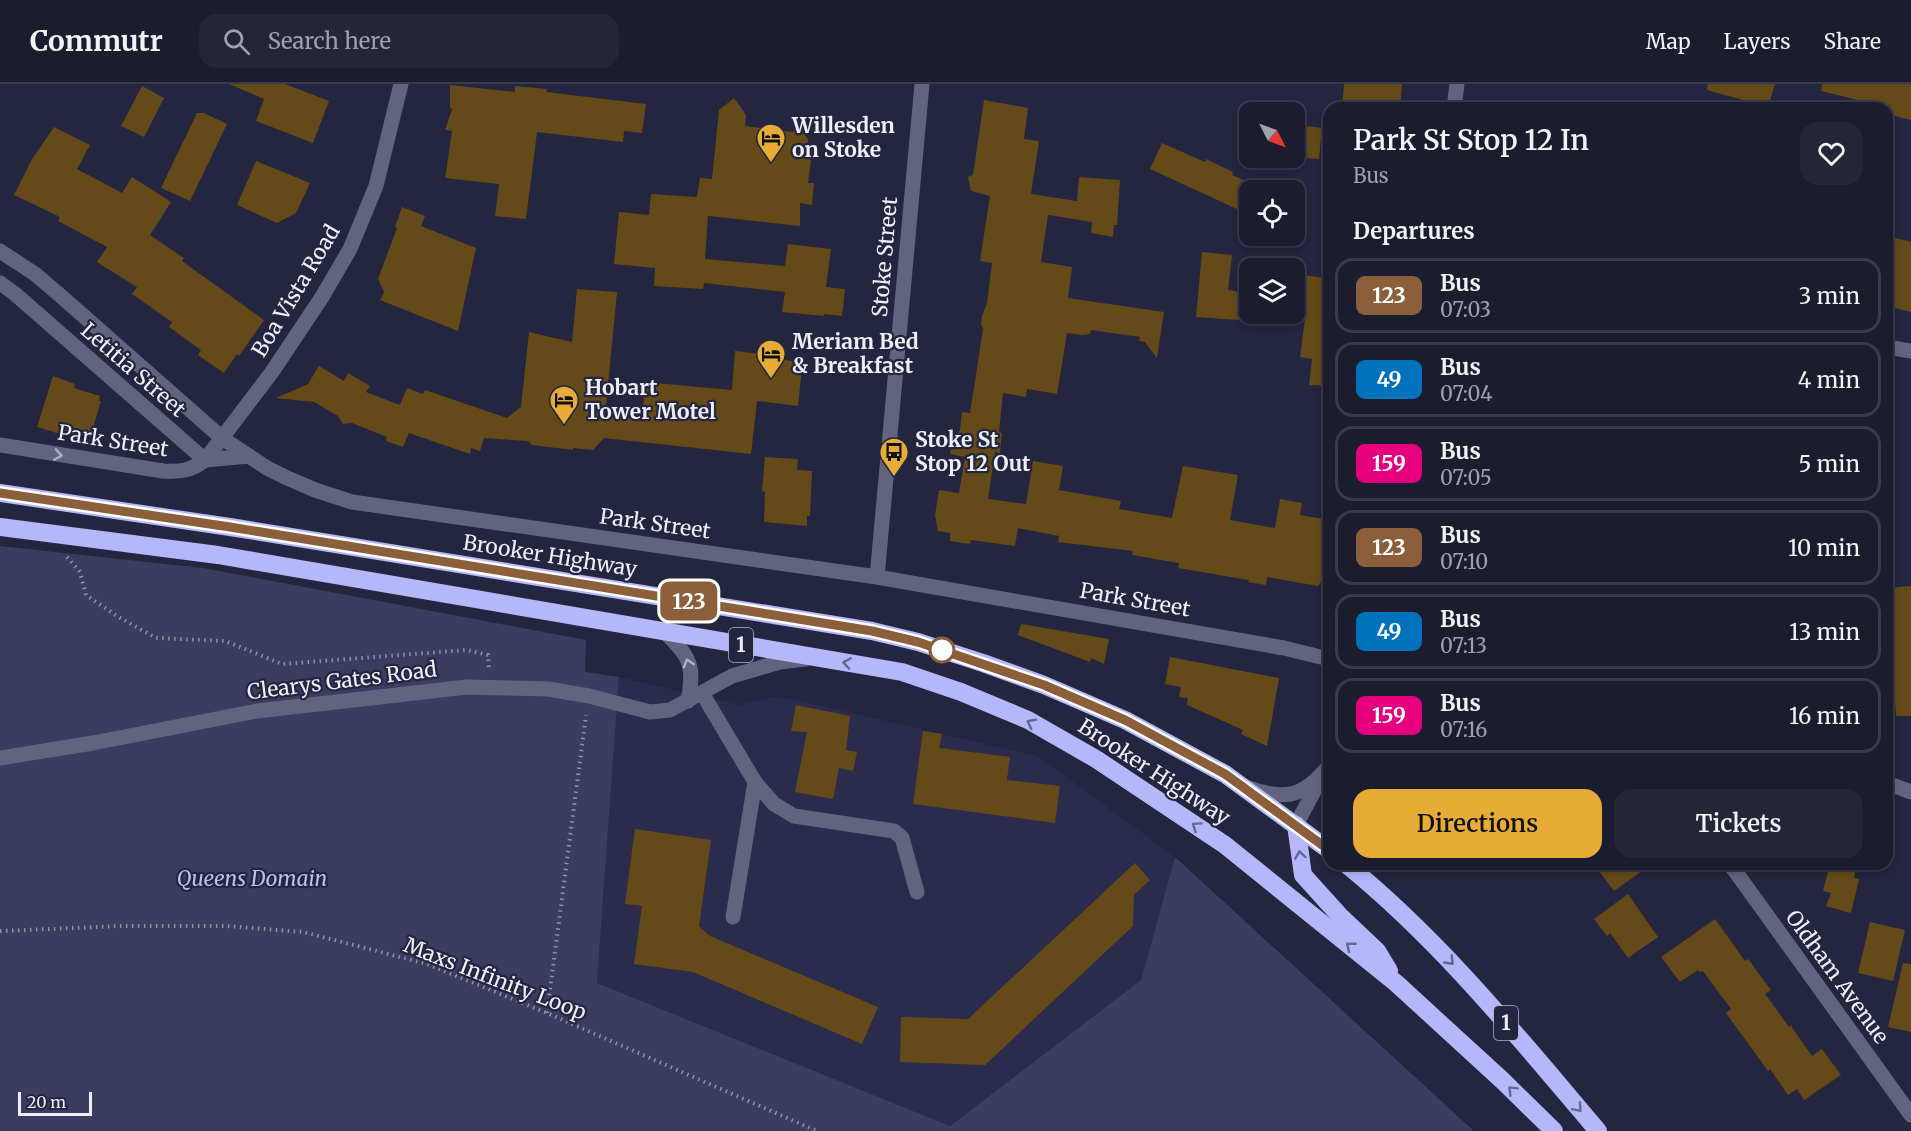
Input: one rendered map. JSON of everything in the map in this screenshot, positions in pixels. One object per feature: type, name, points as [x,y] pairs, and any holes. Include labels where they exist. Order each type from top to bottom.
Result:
[{"type":"highway","name":"Brooker Highway","points":[[0,493],[242,529],[849,627],[918,642],[1044,685],[1125,720],[1225,774],[1323,845]]},
{"type":"highway","name":"Brooker Highway","points":[[0,526],[218,555],[902,672],[961,692],[1038,726],[1096,759],[1226,846],[1396,983],[1554,1131]]},
{"type":"highway","points":[[1296,825],[1303,875],[1377,951],[1396,983]]},
{"type":"highway","name":"1","points":[[1353,870],[1409,919],[1471,983],[1599,1131]]},
{"type":"street","name":"Boa Vista Road","points":[[222,438],[272,372],[322,297],[350,249],[376,186],[401,84]]},
{"type":"street","name":"Stoke Street","points":[[877,577],[922,84]]},
{"type":"street","points":[[1455,102],[1457,84]]},
{"type":"street","name":"Letitia Street","points":[[0,251],[62,297],[222,438]]},
{"type":"street","name":"Letitia Street","points":[[0,283],[205,460]]},
{"type":"street","points":[[1893,347],[1911,351]]},
{"type":"street","name":"Park Street","points":[[222,438],[267,468],[315,490],[352,502],[877,577],[1284,648],[1323,658]]},
{"type":"street","points":[[205,460],[222,438]]},
{"type":"street","name":"Park Street","points":[[0,445],[164,471],[186,471],[205,460]]},
{"type":"street","points":[[205,460],[249,456]]},
{"type":"street","points":[[665,632],[685,653],[691,666],[692,682],[688,701]]},
{"type":"street","name":"Clearys Gates Road","points":[[0,758],[93,743],[257,711],[467,687],[548,689],[589,696],[650,712],[670,710],[732,676],[757,667],[817,658]]},
{"type":"street","points":[[702,693],[755,782],[774,804],[794,816],[894,831],[902,838],[917,892]]},
{"type":"street","points":[[1241,786],[1272,795],[1290,795],[1313,783],[1323,770]]},
{"type":"street","points":[[1296,825],[1323,773]]},
{"type":"street","points":[[733,917],[755,782]]},
{"type":"street","points":[[1893,785],[1911,792]]},
{"type":"street","name":"Oldham Avenue","points":[[1734,870],[1911,1115]]},
{"type":"path","points":[[61,534],[66,556],[80,572],[86,595],[156,638],[225,641],[282,664],[467,650],[488,655],[489,688]]},
{"type":"path","points":[[547,1013],[589,696]]},
{"type":"path","name":"Maxs Infinity Loop","points":[[0,932],[119,926],[226,926],[303,932],[427,964],[547,1013],[817,1131]]},
{"type":"shaded area","points":[[619,677],[740,705],[778,696],[1038,756],[1175,857],[1141,980],[950,1126],[597,983]]},
{"type":"green space","name":"Queens Domain","points":[[0,546],[203,568],[586,640],[585,672],[619,677],[597,983],[950,1126],[1141,980],[1175,857],[1474,1131],[0,1131]]},
{"type":"building","points":[[229,84],[285,84],[329,101],[313,143],[256,121],[264,99]]},
{"type":"building","points":[[1344,84],[1402,84],[1400,102],[1342,102]]},
{"type":"building","points":[[1708,84],[1775,84],[1770,102],[1750,102],[1707,90]]},
{"type":"building","points":[[1822,84],[1911,84],[1911,120],[1893,116],[1893,102],[1866,102],[1821,91]]},
{"type":"building","points":[[450,85],[515,92],[515,86],[547,89],[546,92],[646,104],[642,133],[624,131],[623,142],[537,132],[526,219],[495,216],[499,184],[445,178],[452,131],[445,130],[452,109],[450,108]]},
{"type":"building","points":[[142,86],[164,98],[144,137],[121,126]]},
{"type":"building","points":[[734,98],[746,115],[745,126],[793,132],[799,127],[808,139],[807,156],[811,161],[808,183],[814,183],[812,205],[800,203],[800,226],[708,216],[705,259],[785,266],[788,244],[831,249],[826,287],[845,289],[842,316],[782,312],[785,292],[704,283],[703,289],[654,286],[655,268],[614,264],[619,212],[649,215],[651,194],[697,197],[700,178],[712,179],[719,110]]},
{"type":"building","points":[[984,100],[1028,108],[1024,139],[1039,141],[1031,194],[1077,201],[1079,177],[1120,180],[1117,225],[1114,225],[1113,237],[1091,233],[1092,222],[1048,215],[1041,262],[1072,267],[1068,298],[1164,312],[1157,358],[1145,342],[1139,341],[1140,337],[1091,330],[1090,334],[1082,335],[1067,333],[1057,394],[1027,389],[1026,397],[1003,393],[999,432],[1002,433],[1000,453],[995,452],[988,499],[1026,504],[1033,461],[1063,466],[1059,490],[1121,501],[1119,509],[1172,518],[1183,466],[1238,475],[1230,520],[1275,528],[1280,499],[1302,503],[1300,515],[1323,519],[1323,580],[1318,586],[1267,577],[1266,585],[1248,582],[1249,580],[1178,568],[1179,563],[1132,555],[1133,551],[1058,542],[1059,536],[1018,528],[1015,546],[971,540],[970,544],[950,541],[950,533],[938,531],[935,515],[939,490],[959,493],[965,457],[950,454],[952,439],[960,430],[962,412],[970,413],[983,329],[982,316],[987,303],[992,263],[980,261],[990,196],[971,191],[968,177],[973,175]]},
{"type":"building","points":[[197,113],[204,113],[227,124],[190,201],[161,188]]},
{"type":"building","points":[[1305,126],[1322,128],[1319,159],[1305,158]]},
{"type":"building","points":[[54,127],[90,145],[77,169],[122,193],[132,177],[171,202],[150,235],[184,258],[182,261],[264,320],[224,373],[198,355],[201,350],[169,327],[172,322],[132,294],[137,287],[97,262],[107,247],[58,221],[60,217],[14,195],[32,159]]},
{"type":"building","points":[[1162,143],[1205,162],[1206,159],[1233,172],[1232,175],[1243,180],[1239,180],[1239,210],[1150,169]]},
{"type":"building","points":[[256,161],[310,183],[296,213],[277,223],[237,205]]},
{"type":"building","points":[[402,207],[425,216],[421,226],[476,248],[458,331],[380,300],[384,292],[378,279],[397,228],[395,227]]},
{"type":"building","points":[[1893,238],[1911,242],[1911,312],[1893,308]]},
{"type":"building","points":[[1202,252],[1232,255],[1228,290],[1239,292],[1239,320],[1196,317]]},
{"type":"building","points":[[1305,275],[1323,278],[1323,386],[1309,385],[1312,359],[1300,357],[1306,311]]},
{"type":"building","points":[[577,289],[617,292],[605,416],[642,420],[645,382],[732,390],[735,351],[797,362],[802,368],[798,406],[757,401],[751,454],[604,438],[593,450],[573,448],[573,450],[532,445],[528,441],[484,438],[480,451],[471,448],[470,454],[409,433],[403,447],[386,441],[387,437],[352,423],[343,424],[338,416],[314,402],[276,398],[308,384],[319,366],[344,381],[348,373],[370,386],[366,392],[400,405],[407,388],[423,394],[425,390],[507,418],[521,407],[529,332],[572,342]]},
{"type":"building","points":[[53,376],[75,384],[74,388],[100,396],[99,401],[101,401],[91,434],[87,438],[61,430],[60,434],[37,427]]},
{"type":"building","points":[[765,457],[798,459],[797,470],[812,471],[810,516],[807,516],[807,526],[764,522],[765,492],[762,491]]},
{"type":"building","points":[[1911,586],[1911,716],[1896,716],[1893,673],[1893,588]]},
{"type":"building","points":[[1021,624],[1109,639],[1104,664],[1091,658],[1090,662],[1018,635]]},
{"type":"building","points":[[1170,657],[1279,678],[1267,746],[1241,734],[1243,730],[1187,705],[1188,698],[1179,697],[1181,687],[1165,684]]},
{"type":"building","points":[[796,705],[850,716],[846,750],[857,752],[853,771],[839,768],[833,799],[795,792],[807,732],[791,731]]},
{"type":"building","points":[[923,731],[942,734],[939,748],[1010,757],[1007,780],[1060,786],[1055,823],[913,804]]},
{"type":"building","points":[[635,829],[711,840],[699,926],[710,936],[878,1007],[862,1044],[693,972],[634,964],[642,906],[625,904]]},
{"type":"building","points":[[1135,863],[1150,880],[1134,895],[1133,926],[985,1065],[900,1062],[901,1017],[968,1019]]},
{"type":"building","points":[[1598,870],[1644,870],[1614,891]]},
{"type":"building","points":[[1828,870],[1856,870],[1854,878],[1859,879],[1851,913],[1826,906],[1831,893],[1823,891]]},
{"type":"building","points":[[1628,894],[1658,937],[1628,958],[1610,933],[1607,936],[1594,919]]},
{"type":"building","points":[[1715,919],[1745,961],[1748,959],[1771,990],[1765,994],[1812,1056],[1822,1049],[1841,1075],[1804,1100],[1797,1089],[1788,1095],[1770,1069],[1768,1071],[1726,1013],[1731,1009],[1703,971],[1698,970],[1680,982],[1661,957]]},
{"type":"building","points":[[1870,922],[1905,930],[1893,981],[1858,973]]},
{"type":"building","points":[[1903,963],[1911,964],[1911,1032],[1888,1027]]},
{"type":"bus line","name":"123","points":[[0,493],[230,527],[780,616],[872,631],[918,642],[1044,685],[1125,720],[1225,774],[1323,845]]},
{"type":"place","name":"Willesden on Stoke","points":[[771,164]]},
{"type":"place","name":"Meriam Bed & Breakfast","points":[[771,380]]},
{"type":"place","name":"Hobart Tower Motel","points":[[564,426]]},
{"type":"place","name":"Stoke St Stop 12 Out","points":[[894,478]]}]
